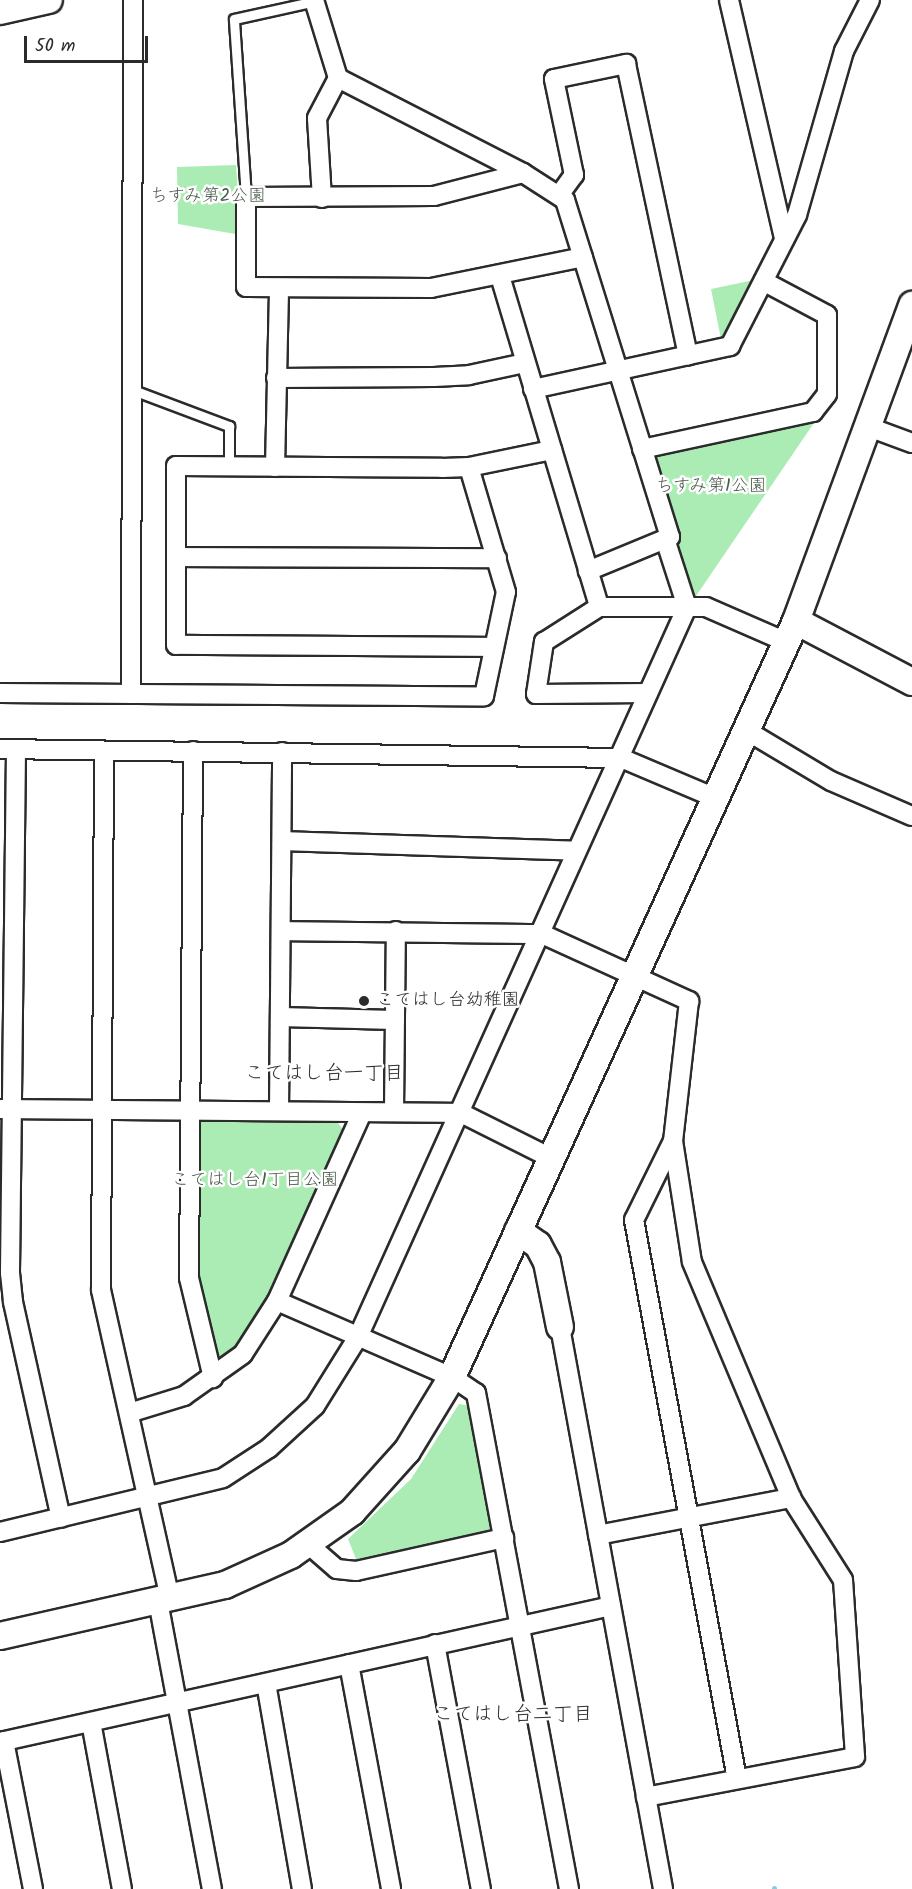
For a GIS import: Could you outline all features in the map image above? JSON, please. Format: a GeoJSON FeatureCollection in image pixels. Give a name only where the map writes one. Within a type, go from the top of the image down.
{"type":"FeatureCollection","features":[{"type":"Feature","properties":{"kind":"street"},"geometry":{"type":"LineString","coordinates":[[0,11],[49,0]]}},
{"type":"Feature","properties":{"kind":"street"},"geometry":{"type":"LineString","coordinates":[[131,694],[133,0]]}},
{"type":"Feature","properties":{"kind":"street"},"geometry":{"type":"LineString","coordinates":[[729,0],[784,239]]}},
{"type":"Feature","properties":{"kind":"street"},"geometry":{"type":"LineString","coordinates":[[533,389],[730,346],[797,214],[844,51],[870,0]]}},
{"type":"Feature","properties":{"kind":"street"},"geometry":{"type":"LineString","coordinates":[[314,1],[338,78],[318,118],[322,198]]}},
{"type":"Feature","properties":{"kind":"street"},"geometry":{"type":"LineString","coordinates":[[560,194],[574,175],[554,79],[626,64],[688,355]]}},
{"type":"Feature","properties":{"kind":"street"},"geometry":{"type":"LineString","coordinates":[[338,78],[523,173],[560,194],[566,200],[669,537],[588,570]]}},
{"type":"Feature","properties":{"kind":"street"},"geometry":{"type":"LineString","coordinates":[[523,173],[434,196],[246,197],[246,287],[431,288],[500,276],[583,257]]}},
{"type":"Feature","properties":{"kind":"street"},"geometry":{"type":"LineString","coordinates":[[500,276],[598,607]]}},
{"type":"Feature","properties":{"kind":"street"},"geometry":{"type":"LineString","coordinates":[[642,449],[813,412],[827,394],[827,315],[763,281]]}},
{"type":"Feature","properties":{"kind":"street"},"geometry":{"type":"LineString","coordinates":[[275,467],[279,288]]}},
{"type":"Feature","properties":{"kind":"street"},"geometry":{"type":"LineString","coordinates":[[0,1636],[225,1585],[291,1555],[352,1512],[380,1485],[407,1451],[452,1377],[549,1157],[635,975],[744,729],[791,632],[912,305]]}},
{"type":"Feature","properties":{"kind":"street"},"geometry":{"type":"LineString","coordinates":[[276,378],[469,375],[525,363]]}},
{"type":"Feature","properties":{"kind":"street"},"geometry":{"type":"LineString","coordinates":[[866,426],[912,444]]}},
{"type":"Feature","properties":{"kind":"street"},"geometry":{"type":"LineString","coordinates":[[494,647],[176,645],[176,466],[469,467],[552,450]]}},
{"type":"Feature","properties":{"kind":"street"},"geometry":{"type":"LineString","coordinates":[[0,693],[484,696],[506,592],[469,467]]}},
{"type":"Feature","properties":{"kind":"street"},"geometry":{"type":"LineString","coordinates":[[0,1532],[223,1478],[270,1448],[315,1406],[358,1337],[542,934],[576,851],[621,758],[687,607],[665,539]]}},
{"type":"Feature","properties":{"kind":"street"},"geometry":{"type":"LineString","coordinates":[[176,557],[497,558]]}},
{"type":"Feature","properties":{"kind":"street"},"geometry":{"type":"LineString","coordinates":[[648,693],[537,694],[544,642],[598,607],[706,607],[791,632],[912,682]]}},
{"type":"Feature","properties":{"kind":"street"},"geometry":{"type":"LineString","coordinates":[[744,729],[831,781],[912,816]]}},
{"type":"Feature","properties":{"kind":"street"},"geometry":{"type":"LineString","coordinates":[[61,1518],[13,1302],[7,1109],[8,749],[621,758],[713,797]]}},
{"type":"Feature","properties":{"kind":"street"},"geometry":{"type":"LineString","coordinates":[[104,751],[100,1290],[148,1498],[177,1702],[212,1889]]}},
{"type":"Feature","properties":{"kind":"street"},"geometry":{"type":"LineString","coordinates":[[194,751],[189,1278],[213,1378]]}},
{"type":"Feature","properties":{"kind":"street"},"geometry":{"type":"LineString","coordinates":[[279,1111],[282,752]]}},
{"type":"Feature","properties":{"kind":"street"},"geometry":{"type":"LineString","coordinates":[[282,841],[576,851]]}},
{"type":"Feature","properties":{"kind":"street"},"geometry":{"type":"LineString","coordinates":[[281,931],[542,934],[689,1001],[673,1141],[692,1262],[791,1498],[843,1580],[855,1757],[646,1797]]}},
{"type":"Feature","properties":{"kind":"street"},"geometry":{"type":"LineString","coordinates":[[394,1111],[396,931]]}},
{"type":"Feature","properties":{"kind":"street"},"geometry":{"type":"LineString","coordinates":[[280,1017],[395,1020]]}},
{"type":"Feature","properties":{"kind":"street"},"geometry":{"type":"LineString","coordinates":[[7,1109],[189,1108],[362,1113],[394,1111],[460,1113],[549,1157]]}},
{"type":"Feature","properties":{"kind":"street"},"geometry":{"type":"LineString","coordinates":[[129,1413],[184,1396],[213,1378],[243,1354],[278,1301],[362,1113]]}},
{"type":"Feature","properties":{"kind":"street"},"geometry":{"type":"LineString","coordinates":[[673,1141],[634,1220],[737,1779]]}},
{"type":"Feature","properties":{"kind":"street"},"geometry":{"type":"LineString","coordinates":[[518,1231],[538,1245],[547,1262],[663,1889]]}},
{"type":"Feature","properties":{"kind":"street"},"geometry":{"type":"LineString","coordinates":[[278,1301],[452,1377],[476,1393],[569,1889]]}},
{"type":"Feature","properties":{"kind":"street"},"geometry":{"type":"LineString","coordinates":[[598,1535],[791,1498]]}},
{"type":"Feature","properties":{"kind":"street"},"geometry":{"type":"LineString","coordinates":[[308,1544],[337,1569],[356,1571],[504,1538]]}},
{"type":"Feature","properties":{"kind":"street"},"geometry":{"type":"LineString","coordinates":[[33,1889],[2,1741],[611,1606]]}},
{"type":"Feature","properties":{"kind":"street"},"geometry":{"type":"LineString","coordinates":[[435,1644],[481,1889]]}},
{"type":"Feature","properties":{"kind":"street"},"geometry":{"type":"LineString","coordinates":[[349,1664],[391,1889]]}},
{"type":"Feature","properties":{"kind":"street"},"geometry":{"type":"LineString","coordinates":[[266,1683],[302,1889]]}},
{"type":"Feature","properties":{"kind":"street"},"geometry":{"type":"LineString","coordinates":[[91,1722],[122,1889]]}},
{"type":"Feature","properties":{"kind":"lane"},"geometry":{"type":"LineString","coordinates":[[246,197],[234,19],[314,1]]}},
{"type":"Feature","properties":{"kind":"lane"},"geometry":{"type":"LineString","coordinates":[[133,390],[229,426],[229,466]]}},
{"type":"Feature","properties":{"kind":"green space","name":"ちすみ第2公園"},"geometry":{"type":"Polygon","coordinates":[[[236,165],[241,235],[178,224],[177,167],[236,165]]]}},
{"type":"Feature","properties":{"kind":"green space"},"geometry":{"type":"Polygon","coordinates":[[[754,280],[722,344],[711,289],[754,280]]]}},
{"type":"Feature","properties":{"kind":"green space","name":"ちすみ第1公園"},"geometry":{"type":"Polygon","coordinates":[[[820,414],[696,596],[687,594],[651,457],[658,449],[820,414]]]}},
{"type":"Feature","properties":{"kind":"green space","name":"こてはし台1丁目公園"},"geometry":{"type":"Polygon","coordinates":[[[335,1119],[344,1131],[264,1309],[244,1339],[221,1362],[213,1359],[194,1273],[194,1127],[204,1120],[335,1119]]]}},
{"type":"Feature","properties":{"kind":"green space"},"geometry":{"type":"Polygon","coordinates":[[[459,1404],[472,1406],[496,1527],[488,1536],[358,1564],[348,1539],[411,1479],[459,1404]]]}},
{"type":"Feature","properties":{"kind":"place","name":"こてはし台幼稚園"},"geometry":{"type":"Point","coordinates":[364,1001]}},
{"type":"Feature","properties":{"kind":"district","name":"こてはし台一丁目"},"geometry":{"type":"Point","coordinates":[324,1074]}},
{"type":"Feature","properties":{"kind":"district","name":"こてはし台二丁目"},"geometry":{"type":"Point","coordinates":[513,1715]}}]}
